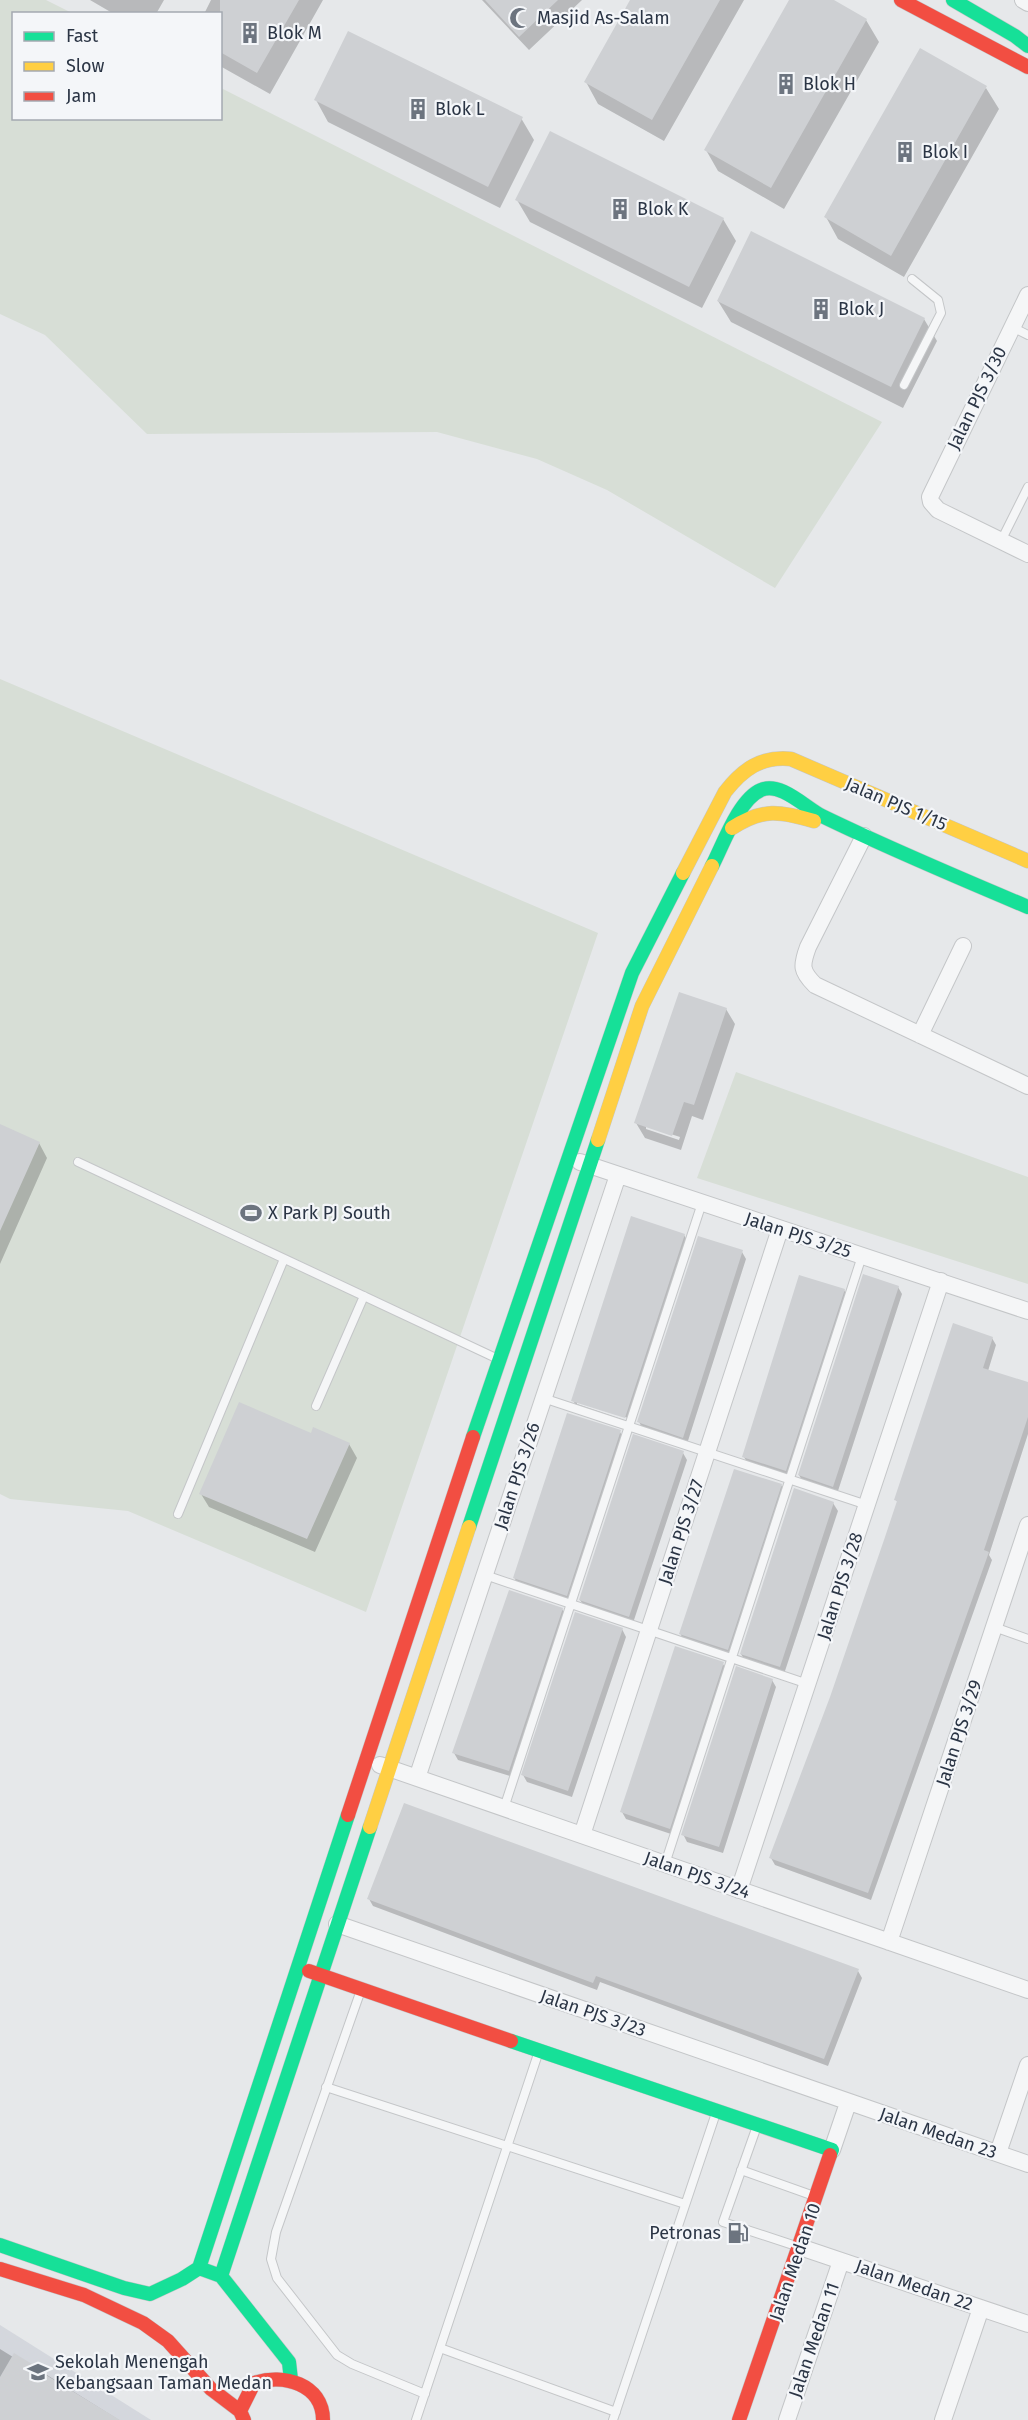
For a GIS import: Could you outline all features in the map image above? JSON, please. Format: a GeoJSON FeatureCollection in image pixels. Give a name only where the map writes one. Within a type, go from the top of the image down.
{"type":"FeatureCollection","features":[{"type":"Feature","properties":{"kind":"main road"},"geometry":{"type":"LineString","coordinates":[[901,0],[1028,67]]}},
{"type":"Feature","properties":{"kind":"main road"},"geometry":{"type":"LineString","coordinates":[[952,0],[1015,36],[1028,46]]}},
{"type":"Feature","properties":{"kind":"main road","name":"Jalan PJS 1/15"},"geometry":{"type":"LineString","coordinates":[[762,761],[777,757],[791,759],[1028,861]]}},
{"type":"Feature","properties":{"kind":"main road"},"geometry":{"type":"LineString","coordinates":[[0,2245],[124,2288],[150,2294],[199,2268],[498,1359],[632,973],[726,792],[739,774],[762,761],[767,788]]}},
{"type":"Feature","properties":{"kind":"main road"},"geometry":{"type":"LineString","coordinates":[[221,2276],[642,1005],[740,810],[749,799],[767,788],[780,791],[804,806],[864,836],[1028,908]]}},
{"type":"Feature","properties":{"kind":"main road"},"geometry":{"type":"LineString","coordinates":[[730,829],[749,816],[767,812],[788,813],[864,836]]}},
{"type":"Feature","properties":{"kind":"main road"},"geometry":{"type":"LineString","coordinates":[[298,1966],[361,1990],[832,2150]]}},
{"type":"Feature","properties":{"kind":"main road","name":"Jalan Medan 10"},"geometry":{"type":"LineString","coordinates":[[739,2420],[832,2150]]}},
{"type":"Feature","properties":{"kind":"main road"},"geometry":{"type":"LineString","coordinates":[[199,2268],[221,2276],[289,2362],[291,2380]]}},
{"type":"Feature","properties":{"kind":"main road"},"geometry":{"type":"LineString","coordinates":[[0,2269],[100,2301],[161,2334],[182,2353],[211,2388],[242,2416],[254,2383],[271,2377],[304,2385],[320,2403],[324,2416],[338,2420]]}},
{"type":"Feature","properties":{"kind":"street"},"geometry":{"type":"LineString","coordinates":[[1023,0],[1028,3]]}},
{"type":"Feature","properties":{"kind":"street","name":"Jalan PJS 3/30"},"geometry":{"type":"LineString","coordinates":[[1001,541],[938,510],[931,502],[932,491],[1028,295]]}},
{"type":"Feature","properties":{"kind":"street"},"geometry":{"type":"LineString","coordinates":[[1001,541],[1028,554]]}},
{"type":"Feature","properties":{"kind":"street"},"geometry":{"type":"LineString","coordinates":[[864,836],[808,947],[802,964],[807,976],[815,985],[1028,1086]]}},
{"type":"Feature","properties":{"kind":"street"},"geometry":{"type":"LineString","coordinates":[[920,1035],[963,946]]}},
{"type":"Feature","properties":{"kind":"street","name":"Jalan PJS 3/25"},"geometry":{"type":"LineString","coordinates":[[568,1158],[1028,1311]]}},
{"type":"Feature","properties":{"kind":"street","name":"Jalan PJS 3/26"},"geometry":{"type":"LineString","coordinates":[[417,1778],[618,1175]]}},
{"type":"Feature","properties":{"kind":"street","name":"Jalan PJS 3/27"},"geometry":{"type":"LineString","coordinates":[[582,1835],[780,1229]]}},
{"type":"Feature","properties":{"kind":"street","name":"Jalan PJS 3/28"},"geometry":{"type":"LineString","coordinates":[[739,1890],[941,1281]]}},
{"type":"Feature","properties":{"kind":"street","name":"Jalan PJS 3/29"},"geometry":{"type":"LineString","coordinates":[[889,1942],[1028,1525]]}},
{"type":"Feature","properties":{"kind":"street","name":"Jalan PJS 3/24"},"geometry":{"type":"LineString","coordinates":[[365,1760],[1028,1990]]}},
{"type":"Feature","properties":{"kind":"street","name":"Jalan PJS 3/23"},"geometry":{"type":"LineString","coordinates":[[338,1924],[848,2103]]}},
{"type":"Feature","properties":{"kind":"street"},"geometry":{"type":"LineString","coordinates":[[998,2153],[1028,2065]]}},
{"type":"Feature","properties":{"kind":"street","name":"Jalan Medan 10"},"geometry":{"type":"LineString","coordinates":[[832,2150],[848,2103]]}},
{"type":"Feature","properties":{"kind":"street","name":"Jalan Medan 23"},"geometry":{"type":"LineString","coordinates":[[848,2103],[1028,2164]]}},
{"type":"Feature","properties":{"kind":"street","name":"Jalan Medan 22"},"geometry":{"type":"LineString","coordinates":[[800,2247],[1028,2324]]}},
{"type":"Feature","properties":{"kind":"street","name":"Jalan Medan 11"},"geometry":{"type":"LineString","coordinates":[[787,2420],[841,2260]]}},
{"type":"Feature","properties":{"kind":"street"},"geometry":{"type":"LineString","coordinates":[[943,2420],[981,2308]]}},
{"type":"Feature","properties":{"kind":"lane"},"geometry":{"type":"LineString","coordinates":[[904,385],[941,314],[938,300],[912,279]]}},
{"type":"Feature","properties":{"kind":"lane"},"geometry":{"type":"LineString","coordinates":[[1012,327],[1028,335]]}},
{"type":"Feature","properties":{"kind":"lane"},"geometry":{"type":"LineString","coordinates":[[1001,541],[1028,487]]}},
{"type":"Feature","properties":{"kind":"lane"},"geometry":{"type":"LineString","coordinates":[[78,1162],[498,1359]]}},
{"type":"Feature","properties":{"kind":"lane"},"geometry":{"type":"LineString","coordinates":[[504,1808],[702,1203]]}},
{"type":"Feature","properties":{"kind":"lane"},"geometry":{"type":"LineString","coordinates":[[664,1864],[862,1256]]}},
{"type":"Feature","properties":{"kind":"lane"},"geometry":{"type":"LineString","coordinates":[[178,1514],[284,1259]]}},
{"type":"Feature","properties":{"kind":"lane"},"geometry":{"type":"LineString","coordinates":[[316,1406],[364,1296]]}},
{"type":"Feature","properties":{"kind":"lane"},"geometry":{"type":"LineString","coordinates":[[543,1398],[867,1505]]}},
{"type":"Feature","properties":{"kind":"lane"},"geometry":{"type":"LineString","coordinates":[[485,1575],[808,1684]]}},
{"type":"Feature","properties":{"kind":"lane"},"geometry":{"type":"LineString","coordinates":[[994,1627],[1028,1639]]}},
{"type":"Feature","properties":{"kind":"lane"},"geometry":{"type":"LineString","coordinates":[[361,1990],[276,2232],[272,2259],[277,2278],[338,2355],[352,2364],[425,2394]]}},
{"type":"Feature","properties":{"kind":"lane"},"geometry":{"type":"LineString","coordinates":[[416,2420],[540,2051]]}},
{"type":"Feature","properties":{"kind":"lane"},"geometry":{"type":"LineString","coordinates":[[326,2087],[685,2204]]}},
{"type":"Feature","properties":{"kind":"lane"},"geometry":{"type":"LineString","coordinates":[[440,2348],[615,2416],[716,2110]]}},
{"type":"Feature","properties":{"kind":"lane"},"geometry":{"type":"LineString","coordinates":[[758,2124],[723,2222],[800,2247]]}},
{"type":"Feature","properties":{"kind":"lane"},"geometry":{"type":"LineString","coordinates":[[741,2170],[817,2197]]}},
{"type":"Feature","properties":{"kind":"shaded area"},"geometry":{"type":"Polygon","coordinates":[[[0,0],[46,0],[70,12],[12,12],[12,120],[222,120],[222,89],[882,422],[775,588],[607,490],[537,459],[437,432],[147,434],[45,335],[0,314],[0,0]]]}},
{"type":"Feature","properties":{"kind":"shaded area","name":"X Park PJ South"},"geometry":{"type":"Polygon","coordinates":[[[0,679],[598,933],[366,1612],[128,1511],[10,1499],[0,1494],[0,679]]]}},
{"type":"Feature","properties":{"kind":"shaded area"},"geometry":{"type":"Polygon","coordinates":[[[736,1072],[1028,1177],[1028,1284],[697,1178],[736,1072]]]}},
{"type":"Feature","properties":{"kind":"shaded area","name":"Sekolah Menengah Kebangsaan Taman Medan"},"geometry":{"type":"Polygon","coordinates":[[[0,2325],[151,2420],[0,2420],[0,2325]]]}},
{"type":"Feature","properties":{"kind":"building","name":"Blok M"},"geometry":{"type":"Polygon","coordinates":[[[220,0],[299,0],[257,73],[222,53],[222,12],[220,12],[220,0]]]}},
{"type":"Feature","properties":{"kind":"building","name":"Masjid As-Salam"},"geometry":{"type":"Polygon","coordinates":[[[485,0],[558,0],[519,37],[485,0]]]}},
{"type":"Feature","properties":{"kind":"building"},"geometry":{"type":"Polygon","coordinates":[[[630,0],[720,0],[652,120],[584,82],[630,0]]]}},
{"type":"Feature","properties":{"kind":"building","name":"Blok H"},"geometry":{"type":"Polygon","coordinates":[[[789,0],[834,0],[867,19],[771,188],[704,150],[789,0]]]}},
{"type":"Feature","properties":{"kind":"building","name":"Blok L"},"geometry":{"type":"Polygon","coordinates":[[[348,31],[523,117],[488,187],[314,100],[348,31]]]}},
{"type":"Feature","properties":{"kind":"building","name":"Blok I"},"geometry":{"type":"Polygon","coordinates":[[[920,48],[987,86],[891,256],[824,217],[920,48]]]}},
{"type":"Feature","properties":{"kind":"building","name":"Blok K"},"geometry":{"type":"Polygon","coordinates":[[[550,131],[724,218],[689,287],[515,200],[550,131]]]}},
{"type":"Feature","properties":{"kind":"building","name":"Blok J"},"geometry":{"type":"Polygon","coordinates":[[[751,231],[925,318],[891,387],[717,301],[751,231]]]}},
{"type":"Feature","properties":{"kind":"building"},"geometry":{"type":"Polygon","coordinates":[[[679,992],[727,1008],[694,1105],[684,1102],[672,1136],[634,1123],[679,992]]]}},
{"type":"Feature","properties":{"kind":"building"},"geometry":{"type":"Polygon","coordinates":[[[0,1124],[40,1142],[0,1231],[0,1124]]]}},
{"type":"Feature","properties":{"kind":"building"},"geometry":{"type":"Polygon","coordinates":[[[631,1216],[685,1234],[625,1418],[571,1401],[631,1216]]]}},
{"type":"Feature","properties":{"kind":"building"},"geometry":{"type":"Polygon","coordinates":[[[698,1236],[743,1250],[683,1438],[637,1422],[698,1236]]]}},
{"type":"Feature","properties":{"kind":"building"},"geometry":{"type":"Polygon","coordinates":[[[863,1274],[899,1286],[833,1487],[798,1475],[863,1274]]]}},
{"type":"Feature","properties":{"kind":"building"},"geometry":{"type":"Polygon","coordinates":[[[799,1275],[845,1289],[786,1471],[742,1457],[799,1275]]]}},
{"type":"Feature","properties":{"kind":"building"},"geometry":{"type":"Polygon","coordinates":[[[953,1323],[993,1337],[983,1368],[1028,1382],[1028,1417],[984,1550],[989,1552],[868,1893],[769,1858],[830,1697],[897,1501],[894,1500],[953,1323]]]}},
{"type":"Feature","properties":{"kind":"building"},"geometry":{"type":"Polygon","coordinates":[[[239,1402],[311,1433],[313,1427],[350,1443],[307,1539],[199,1494],[239,1402]]]}},
{"type":"Feature","properties":{"kind":"building"},"geometry":{"type":"Polygon","coordinates":[[[567,1413],[621,1430],[567,1596],[513,1578],[567,1413]]]}},
{"type":"Feature","properties":{"kind":"building"},"geometry":{"type":"Polygon","coordinates":[[[633,1434],[684,1451],[629,1617],[579,1600],[633,1434]]]}},
{"type":"Feature","properties":{"kind":"building"},"geometry":{"type":"Polygon","coordinates":[[[734,1469],[782,1484],[728,1650],[679,1634],[734,1469]]]}},
{"type":"Feature","properties":{"kind":"building"},"geometry":{"type":"Polygon","coordinates":[[[794,1488],[834,1502],[780,1667],[740,1654],[794,1488]]]}},
{"type":"Feature","properties":{"kind":"building"},"geometry":{"type":"Polygon","coordinates":[[[509,1590],[563,1608],[509,1771],[452,1753],[509,1590]]]}},
{"type":"Feature","properties":{"kind":"building"},"geometry":{"type":"Polygon","coordinates":[[[575,1612],[623,1628],[568,1791],[521,1775],[575,1612]]]}},
{"type":"Feature","properties":{"kind":"building"},"geometry":{"type":"Polygon","coordinates":[[[675,1646],[724,1662],[670,1829],[620,1812],[675,1646]]]}},
{"type":"Feature","properties":{"kind":"building"},"geometry":{"type":"Polygon","coordinates":[[[736,1666],[773,1679],[719,1847],[681,1835],[736,1666]]]}},
{"type":"Feature","properties":{"kind":"building"},"geometry":{"type":"Polygon","coordinates":[[[404,1803],[859,1969],[824,2059],[596,1976],[593,1983],[367,1899],[404,1803]]]}},
{"type":"Feature","properties":{"kind":"building"},"geometry":{"type":"Polygon","coordinates":[[[14,2353],[120,2420],[0,2420],[0,2377],[14,2353]]]}},
{"type":"Feature","properties":{"kind":"traffic: fast"},"geometry":{"type":"LineString","coordinates":[[953,0],[1028,46]]}},
{"type":"Feature","properties":{"kind":"traffic: fast"},"geometry":{"type":"LineString","coordinates":[[712,866],[732,824],[746,803],[761,790],[776,789],[822,816],[1028,907]]}},
{"type":"Feature","properties":{"kind":"traffic: fast"},"geometry":{"type":"LineString","coordinates":[[473,1437],[632,973],[683,873]]}},
{"type":"Feature","properties":{"kind":"traffic: fast"},"geometry":{"type":"LineString","coordinates":[[469,1527],[598,1140]]}},
{"type":"Feature","properties":{"kind":"traffic: fast"},"geometry":{"type":"LineString","coordinates":[[199,2268],[348,1815]]}},
{"type":"Feature","properties":{"kind":"traffic: fast"},"geometry":{"type":"LineString","coordinates":[[221,2276],[370,1827]]}},
{"type":"Feature","properties":{"kind":"traffic: fast"},"geometry":{"type":"LineString","coordinates":[[511,2041],[832,2150],[830,2155]]}},
{"type":"Feature","properties":{"kind":"traffic: fast"},"geometry":{"type":"LineString","coordinates":[[0,2245],[124,2288],[150,2294],[199,2268],[221,2276],[289,2362],[291,2380]]}},
{"type":"Feature","properties":{"kind":"traffic: slow"},"geometry":{"type":"LineString","coordinates":[[683,873],[725,792],[739,777],[754,766],[780,759],[791,759],[1028,861]]}},
{"type":"Feature","properties":{"kind":"traffic: slow"},"geometry":{"type":"LineString","coordinates":[[732,828],[753,817],[772,813],[814,821]]}},
{"type":"Feature","properties":{"kind":"traffic: slow"},"geometry":{"type":"LineString","coordinates":[[598,1140],[642,1006],[712,866]]}},
{"type":"Feature","properties":{"kind":"traffic: slow"},"geometry":{"type":"LineString","coordinates":[[370,1827],[469,1527]]}},
{"type":"Feature","properties":{"kind":"traffic: jam"},"geometry":{"type":"LineString","coordinates":[[901,0],[1028,67]]}},
{"type":"Feature","properties":{"kind":"traffic: jam"},"geometry":{"type":"LineString","coordinates":[[348,1815],[473,1437]]}},
{"type":"Feature","properties":{"kind":"traffic: jam"},"geometry":{"type":"LineString","coordinates":[[309,1971],[511,2041]]}},
{"type":"Feature","properties":{"kind":"traffic: jam"},"geometry":{"type":"LineString","coordinates":[[739,2420],[830,2155]]}},
{"type":"Feature","properties":{"kind":"traffic: jam"},"geometry":{"type":"LineString","coordinates":[[0,2269],[84,2295],[143,2323],[168,2341],[211,2389],[240,2411]]}},
{"type":"Feature","properties":{"kind":"traffic: jam"},"geometry":{"type":"LineString","coordinates":[[244,2420],[240,2411],[254,2383],[265,2380],[289,2381],[309,2390],[321,2408],[323,2420]]}},
{"type":"Feature","properties":{"kind":"place","name":"Masjid As-Salam"},"geometry":{"type":"Point","coordinates":[520,18]}},
{"type":"Feature","properties":{"kind":"place","name":"Blok M"},"geometry":{"type":"Point","coordinates":[250,33]}},
{"type":"Feature","properties":{"kind":"place","name":"Blok H"},"geometry":{"type":"Point","coordinates":[786,84]}},
{"type":"Feature","properties":{"kind":"place","name":"Blok L"},"geometry":{"type":"Point","coordinates":[418,109]}},
{"type":"Feature","properties":{"kind":"place","name":"Blok I"},"geometry":{"type":"Point","coordinates":[905,152]}},
{"type":"Feature","properties":{"kind":"place","name":"Blok K"},"geometry":{"type":"Point","coordinates":[620,209]}},
{"type":"Feature","properties":{"kind":"place","name":"Blok J"},"geometry":{"type":"Point","coordinates":[821,309]}},
{"type":"Feature","properties":{"kind":"place","name":"X Park PJ South"},"geometry":{"type":"Point","coordinates":[251,1213]}},
{"type":"Feature","properties":{"kind":"place","name":"Petronas"},"geometry":{"type":"Point","coordinates":[738,2233]}},
{"type":"Feature","properties":{"kind":"place","name":"Sekolah Menengah Kebangsaan Taman Medan"},"geometry":{"type":"Point","coordinates":[38,2372]}}]}
